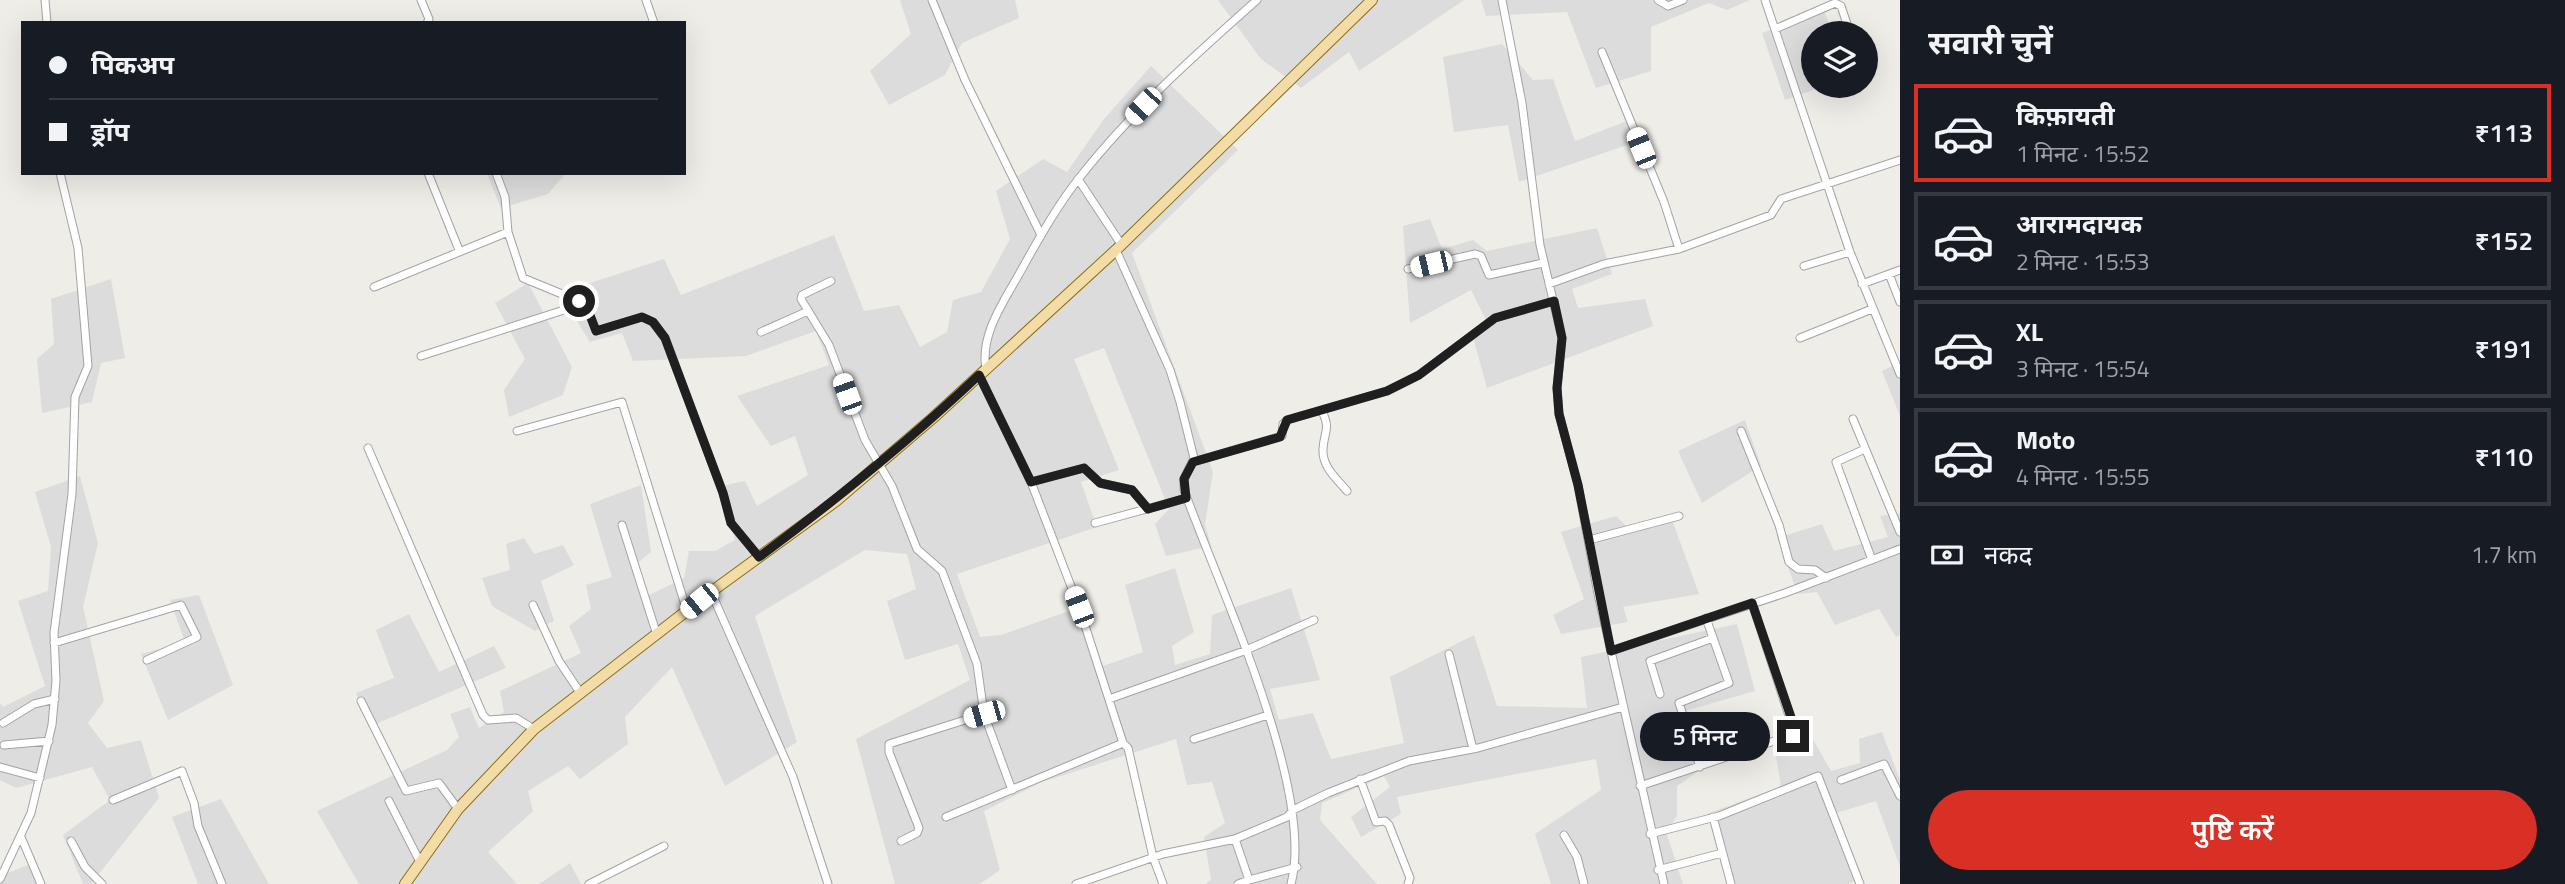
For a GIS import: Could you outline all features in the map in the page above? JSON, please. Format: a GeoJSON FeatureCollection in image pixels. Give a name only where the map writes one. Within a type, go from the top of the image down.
{"type":"FeatureCollection","features":[{"type":"Feature","properties":{"kind":"main road"},"geometry":{"type":"LineString","coordinates":[[405,884],[458,809],[534,729],[879,465],[1119,247],[1372,0]]}},
{"type":"Feature","properties":{"kind":"street"},"geometry":{"type":"LineString","coordinates":[[45,0],[47,21]]}},
{"type":"Feature","properties":{"kind":"street"},"geometry":{"type":"LineString","coordinates":[[421,0],[426,21]]}},
{"type":"Feature","properties":{"kind":"street"},"geometry":{"type":"LineString","coordinates":[[646,0],[653,21]]}},
{"type":"Feature","properties":{"kind":"street"},"geometry":{"type":"LineString","coordinates":[[932,0],[965,80],[1041,235]]}},
{"type":"Feature","properties":{"kind":"street"},"geometry":{"type":"LineString","coordinates":[[1163,884],[1153,857],[1128,748],[1123,743],[1079,607],[1031,482],[982,372],[983,355],[987,335],[1041,235],[1078,179],[1180,67],[1257,0]]}},
{"type":"Feature","properties":{"kind":"street"},"geometry":{"type":"LineString","coordinates":[[1502,0],[1522,103],[1543,263],[1562,338],[1557,388],[1559,414],[1589,540],[1658,870],[1664,884]]}},
{"type":"Feature","properties":{"kind":"street"},"geometry":{"type":"LineString","coordinates":[[1658,0],[1668,6],[1683,0]]}},
{"type":"Feature","properties":{"kind":"street"},"geometry":{"type":"LineString","coordinates":[[1765,0],[1850,252],[1900,374]]}},
{"type":"Feature","properties":{"kind":"street"},"geometry":{"type":"LineString","coordinates":[[1241,2],[1247,9]]}},
{"type":"Feature","properties":{"kind":"street"},"geometry":{"type":"LineString","coordinates":[[1775,29],[1835,3],[1840,6],[1846,21]]}},
{"type":"Feature","properties":{"kind":"street"},"geometry":{"type":"LineString","coordinates":[[1602,52],[1667,211],[1679,249]]}},
{"type":"Feature","properties":{"kind":"street"},"geometry":{"type":"LineString","coordinates":[[1549,284],[1604,264],[1679,249],[1771,215],[1781,199],[1829,186],[1900,160]]}},
{"type":"Feature","properties":{"kind":"street"},"geometry":{"type":"LineString","coordinates":[[0,879],[20,837],[49,741],[55,699],[54,643],[72,494],[75,397],[88,366],[78,248],[60,175]]}},
{"type":"Feature","properties":{"kind":"street"},"geometry":{"type":"LineString","coordinates":[[429,175],[459,250]]}},
{"type":"Feature","properties":{"kind":"street"},"geometry":{"type":"LineString","coordinates":[[497,175],[505,197],[508,232],[526,281],[579,301],[588,310],[596,331],[642,317],[653,322],[665,338],[723,493],[728,516],[759,557]]}},
{"type":"Feature","properties":{"kind":"street"},"geometry":{"type":"LineString","coordinates":[[1078,179],[1119,247],[1170,370],[1194,454],[1184,479],[1186,498],[1268,715],[1293,810],[1297,867],[1292,884]]}},
{"type":"Feature","properties":{"kind":"street"},"geometry":{"type":"LineString","coordinates":[[374,287],[508,232]]}},
{"type":"Feature","properties":{"kind":"street"},"geometry":{"type":"LineString","coordinates":[[1804,266],[1850,252]]}},
{"type":"Feature","properties":{"kind":"street"},"geometry":{"type":"LineString","coordinates":[[1408,269],[1475,254],[1480,256],[1489,275],[1543,263]]}},
{"type":"Feature","properties":{"kind":"street"},"geometry":{"type":"LineString","coordinates":[[1862,284],[1900,270]]}},
{"type":"Feature","properties":{"kind":"street"},"geometry":{"type":"LineString","coordinates":[[1889,274],[1900,302]]}},
{"type":"Feature","properties":{"kind":"street"},"geometry":{"type":"LineString","coordinates":[[831,281],[800,296],[829,345],[864,440],[892,486],[917,548],[942,571],[976,664],[984,714],[1012,790]]}},
{"type":"Feature","properties":{"kind":"street"},"geometry":{"type":"LineString","coordinates":[[421,356],[564,310],[579,301]]}},
{"type":"Feature","properties":{"kind":"street"},"geometry":{"type":"LineString","coordinates":[[1193,462],[1280,437],[1287,420],[1362,400],[1407,381],[1500,315],[1554,301]]}},
{"type":"Feature","properties":{"kind":"street"},"geometry":{"type":"LineString","coordinates":[[1800,338],[1872,309]]}},
{"type":"Feature","properties":{"kind":"street"},"geometry":{"type":"LineString","coordinates":[[761,332],[808,312]]}},
{"type":"Feature","properties":{"kind":"street"},"geometry":{"type":"LineString","coordinates":[[517,431],[616,401],[622,402],[687,611]]}},
{"type":"Feature","properties":{"kind":"street"},"geometry":{"type":"LineString","coordinates":[[1322,411],[1328,428],[1323,450],[1325,461],[1347,491]]}},
{"type":"Feature","properties":{"kind":"street"},"geometry":{"type":"LineString","coordinates":[[1853,419],[1900,532]]}},
{"type":"Feature","properties":{"kind":"street"},"geometry":{"type":"LineString","coordinates":[[1741,431],[1779,525],[1789,562],[1798,569],[1815,570],[1826,578]]}},
{"type":"Feature","properties":{"kind":"street"},"geometry":{"type":"LineString","coordinates":[[368,448],[485,718],[516,718],[534,729]]}},
{"type":"Feature","properties":{"kind":"street"},"geometry":{"type":"LineString","coordinates":[[1865,449],[1836,462],[1872,560]]}},
{"type":"Feature","properties":{"kind":"street"},"geometry":{"type":"LineString","coordinates":[[1031,482],[1084,468],[1100,483],[1132,490],[1148,509]]}},
{"type":"Feature","properties":{"kind":"street"},"geometry":{"type":"LineString","coordinates":[[1095,523],[1186,498]]}},
{"type":"Feature","properties":{"kind":"street"},"geometry":{"type":"LineString","coordinates":[[1589,540],[1679,516]]}},
{"type":"Feature","properties":{"kind":"street"},"geometry":{"type":"LineString","coordinates":[[622,525],[657,635]]}},
{"type":"Feature","properties":{"kind":"street"},"geometry":{"type":"LineString","coordinates":[[1611,651],[1826,578],[1900,549]]}},
{"type":"Feature","properties":{"kind":"street"},"geometry":{"type":"LineString","coordinates":[[711,592],[793,777],[828,884]]}},
{"type":"Feature","properties":{"kind":"street"},"geometry":{"type":"LineString","coordinates":[[1640,786],[1795,734],[1752,603]]}},
{"type":"Feature","properties":{"kind":"street"},"geometry":{"type":"LineString","coordinates":[[54,643],[181,604],[197,637],[147,660]]}},
{"type":"Feature","properties":{"kind":"street"},"geometry":{"type":"LineString","coordinates":[[533,605],[559,662],[581,694]]}},
{"type":"Feature","properties":{"kind":"street"},"geometry":{"type":"LineString","coordinates":[[1700,767],[1679,703],[1728,685],[1706,618]]}},
{"type":"Feature","properties":{"kind":"street"},"geometry":{"type":"LineString","coordinates":[[1109,699],[1244,651],[1314,620]]}},
{"type":"Feature","properties":{"kind":"street"},"geometry":{"type":"LineString","coordinates":[[1660,694],[1650,661],[1713,638]]}},
{"type":"Feature","properties":{"kind":"street"},"geometry":{"type":"LineString","coordinates":[[1449,654],[1474,749]]}},
{"type":"Feature","properties":{"kind":"street"},"geometry":{"type":"LineString","coordinates":[[3,723],[34,704],[55,699]]}},
{"type":"Feature","properties":{"kind":"street"},"geometry":{"type":"LineString","coordinates":[[361,701],[406,791],[439,783],[458,809]]}},
{"type":"Feature","properties":{"kind":"street"},"geometry":{"type":"LineString","coordinates":[[1076,884],[1153,857],[1235,839],[1287,817],[1293,810],[1360,779],[1409,761],[1474,749],[1623,706]]}},
{"type":"Feature","properties":{"kind":"street"},"geometry":{"type":"LineString","coordinates":[[901,841],[917,833],[919,828],[889,752],[889,744],[984,714]]}},
{"type":"Feature","properties":{"kind":"street"},"geometry":{"type":"LineString","coordinates":[[1194,739],[1268,715]]}},
{"type":"Feature","properties":{"kind":"street"},"geometry":{"type":"LineString","coordinates":[[4,745],[49,741]]}},
{"type":"Feature","properties":{"kind":"street"},"geometry":{"type":"LineString","coordinates":[[946,817],[1123,743]]}},
{"type":"Feature","properties":{"kind":"street"},"geometry":{"type":"LineString","coordinates":[[1841,779],[1884,764],[1900,796]]}},
{"type":"Feature","properties":{"kind":"street"},"geometry":{"type":"LineString","coordinates":[[0,767],[40,778]]}},
{"type":"Feature","properties":{"kind":"street"},"geometry":{"type":"LineString","coordinates":[[113,800],[182,771],[192,795],[198,826],[222,884]]}},
{"type":"Feature","properties":{"kind":"street"},"geometry":{"type":"LineString","coordinates":[[1650,834],[1713,817],[1820,777],[1860,884]]}},
{"type":"Feature","properties":{"kind":"street"},"geometry":{"type":"LineString","coordinates":[[1360,779],[1376,822],[1385,821],[1389,825],[1410,878],[1409,884]]}},
{"type":"Feature","properties":{"kind":"street"},"geometry":{"type":"LineString","coordinates":[[389,801],[420,862]]}},
{"type":"Feature","properties":{"kind":"street"},"geometry":{"type":"LineString","coordinates":[[1713,817],[1731,884]]}},
{"type":"Feature","properties":{"kind":"street"},"geometry":{"type":"LineString","coordinates":[[1564,835],[1577,856],[1584,884]]}},
{"type":"Feature","properties":{"kind":"street"},"geometry":{"type":"LineString","coordinates":[[20,837],[41,884]]}},
{"type":"Feature","properties":{"kind":"street"},"geometry":{"type":"LineString","coordinates":[[1235,839],[1249,880]]}},
{"type":"Feature","properties":{"kind":"street"},"geometry":{"type":"LineString","coordinates":[[71,841],[85,867],[103,884]]}},
{"type":"Feature","properties":{"kind":"street"},"geometry":{"type":"LineString","coordinates":[[589,884],[664,846]]}},
{"type":"Feature","properties":{"kind":"street"},"geometry":{"type":"LineString","coordinates":[[1658,870],[1722,853]]}},
{"type":"Feature","properties":{"kind":"street"},"geometry":{"type":"LineString","coordinates":[[1238,884],[1297,867]]}},
{"type":"Feature","properties":{"kind":"shaded area"},"geometry":{"type":"Polygon","coordinates":[[[900,0],[1015,0],[1019,18],[962,43],[945,75],[889,105],[870,71],[911,34],[900,0]]]}},
{"type":"Feature","properties":{"kind":"shaded area"},"geometry":{"type":"Polygon","coordinates":[[[1218,0],[1464,0],[1359,71],[1349,52],[1301,88],[1261,59],[1218,0]]]}},
{"type":"Feature","properties":{"kind":"shaded area"},"geometry":{"type":"Polygon","coordinates":[[[1481,0],[1750,0],[1727,10],[1709,3],[1651,27],[1651,71],[1596,88],[1567,12],[1486,16],[1481,0]]]}},
{"type":"Feature","properties":{"kind":"shaded area"},"geometry":{"type":"Polygon","coordinates":[[[1824,12],[1828,21],[1801,21],[1801,94],[1785,100],[1762,33],[1824,12]]]}},
{"type":"Feature","properties":{"kind":"shaded area"},"geometry":{"type":"Polygon","coordinates":[[[1502,44],[1533,80],[1553,79],[1575,141],[1635,118],[1636,142],[1519,182],[1508,125],[1454,132],[1443,57],[1502,44]]]}},
{"type":"Feature","properties":{"kind":"shaded area"},"geometry":{"type":"Polygon","coordinates":[[[1151,66],[1238,150],[1132,253],[1213,472],[1205,524],[1211,546],[1166,556],[1155,524],[1169,509],[1104,348],[1074,359],[1119,470],[1081,482],[1097,527],[957,574],[980,637],[1001,635],[1080,607],[1103,666],[1143,652],[1125,585],[1175,568],[1194,632],[1172,646],[1175,665],[1210,654],[1212,615],[1291,588],[1320,680],[1270,689],[1279,720],[1313,713],[1331,759],[1404,743],[1390,677],[1474,635],[1497,706],[1587,708],[1581,657],[1737,624],[1755,691],[1685,711],[1699,771],[1677,786],[1677,816],[1666,832],[1683,884],[1551,884],[1535,834],[1601,790],[1596,759],[1397,797],[1401,814],[1361,837],[1351,817],[1390,787],[1384,776],[1322,803],[1320,820],[1377,884],[1206,884],[1211,879],[1204,837],[1225,823],[1212,782],[1187,785],[1176,739],[1042,782],[984,811],[1000,870],[980,884],[895,884],[856,739],[970,680],[958,644],[905,660],[887,601],[916,589],[907,554],[865,550],[755,616],[797,742],[725,786],[672,667],[625,717],[628,744],[580,779],[568,766],[528,791],[533,811],[488,852],[517,884],[359,884],[317,811],[447,750],[459,737],[450,714],[470,707],[479,728],[504,712],[500,691],[581,653],[569,626],[591,609],[586,585],[612,577],[590,504],[641,485],[651,552],[636,564],[645,597],[684,578],[689,551],[715,551],[735,540],[721,486],[745,481],[757,506],[808,475],[795,436],[771,446],[737,396],[829,365],[816,331],[746,356],[633,361],[622,333],[590,342],[559,293],[664,259],[681,295],[834,235],[864,311],[899,305],[920,347],[947,332],[953,300],[981,292],[1010,239],[996,191],[1043,159],[1067,172],[1104,119],[1151,66]]]}},
{"type":"Feature","properties":{"kind":"shaded area"},"geometry":{"type":"Polygon","coordinates":[[[487,175],[564,175],[548,194],[501,208],[487,175]]]}},
{"type":"Feature","properties":{"kind":"shaded area"},"geometry":{"type":"Polygon","coordinates":[[[1430,219],[1442,249],[1473,240],[1487,251],[1597,228],[1612,274],[1572,289],[1578,308],[1645,299],[1653,326],[1487,388],[1471,330],[1487,322],[1471,290],[1410,323],[1403,226],[1430,219]]]}},
{"type":"Feature","properties":{"kind":"shaded area"},"geometry":{"type":"Polygon","coordinates":[[[111,279],[125,358],[101,363],[92,402],[42,413],[37,359],[54,344],[51,299],[111,279]]]}},
{"type":"Feature","properties":{"kind":"shaded area"},"geometry":{"type":"Polygon","coordinates":[[[528,283],[572,367],[563,395],[509,417],[504,390],[525,359],[495,303],[528,283]]]}},
{"type":"Feature","properties":{"kind":"shaded area"},"geometry":{"type":"Polygon","coordinates":[[[1900,362],[1900,416],[1882,371],[1900,362]]]}},
{"type":"Feature","properties":{"kind":"shaded area"},"geometry":{"type":"Polygon","coordinates":[[[1745,420],[1761,466],[1702,503],[1678,451],[1745,420]]]}},
{"type":"Feature","properties":{"kind":"shaded area"},"geometry":{"type":"Polygon","coordinates":[[[80,476],[98,543],[83,607],[104,701],[88,723],[107,748],[141,740],[159,798],[91,884],[83,884],[63,835],[110,800],[92,767],[16,788],[0,780],[0,703],[3,707],[45,686],[18,601],[48,591],[51,547],[35,492],[80,476]]]}},
{"type":"Feature","properties":{"kind":"shaded area"},"geometry":{"type":"Polygon","coordinates":[[[1900,513],[1900,635],[1896,637],[1879,609],[1835,625],[1817,592],[1798,594],[1777,538],[1822,524],[1834,551],[1888,537],[1880,516],[1900,513]]]}},
{"type":"Feature","properties":{"kind":"shaded area"},"geometry":{"type":"Polygon","coordinates":[[[1670,514],[1699,594],[1623,607],[1628,622],[1561,634],[1553,615],[1584,599],[1561,532],[1616,516],[1629,528],[1670,514]]]}},
{"type":"Feature","properties":{"kind":"shaded area"},"geometry":{"type":"Polygon","coordinates":[[[524,538],[534,554],[563,545],[574,565],[541,581],[554,621],[535,631],[492,606],[482,578],[510,570],[506,544],[524,538]]]}},
{"type":"Feature","properties":{"kind":"shaded area"},"geometry":{"type":"Polygon","coordinates":[[[199,595],[233,685],[168,720],[141,654],[185,642],[170,600],[199,595]]]}},
{"type":"Feature","properties":{"kind":"shaded area"},"geometry":{"type":"Polygon","coordinates":[[[409,614],[439,672],[494,646],[506,668],[369,727],[356,693],[394,678],[376,630],[409,614]]]}},
{"type":"Feature","properties":{"kind":"shaded area"},"geometry":{"type":"Polygon","coordinates":[[[1882,732],[1900,780],[1900,867],[1876,801],[1836,813],[1862,878],[1848,884],[1736,884],[1707,814],[1781,786],[1773,739],[1811,736],[1831,771],[1860,763],[1859,739],[1882,732]]]}},
{"type":"Feature","properties":{"kind":"shaded area"},"geometry":{"type":"Polygon","coordinates":[[[221,799],[269,884],[198,884],[172,817],[221,799]]]}},
{"type":"Feature","properties":{"kind":"shaded area"},"geometry":{"type":"Polygon","coordinates":[[[33,863],[39,884],[0,884],[0,876],[33,863]]]}},
{"type":"Feature","properties":{"kind":"shaded area"},"geometry":{"type":"Polygon","coordinates":[[[570,863],[581,884],[539,884],[570,863]]]}},
{"type":"Feature","properties":{"kind":"route"},"geometry":{"type":"LineString","coordinates":[[579,301],[588,310],[596,331],[642,317],[653,322],[665,338],[686,401],[723,493],[731,523],[759,557],[836,501],[979,375],[1029,481],[1034,482],[1084,468],[1100,483],[1132,490],[1148,509],[1186,498],[1184,479],[1193,462],[1280,437],[1284,433],[1283,424],[1287,420],[1387,391],[1419,375],[1500,315],[1554,301],[1561,325],[1563,354],[1557,402],[1578,485],[1611,651],[1752,603],[1794,726],[1793,736]]}}]}
